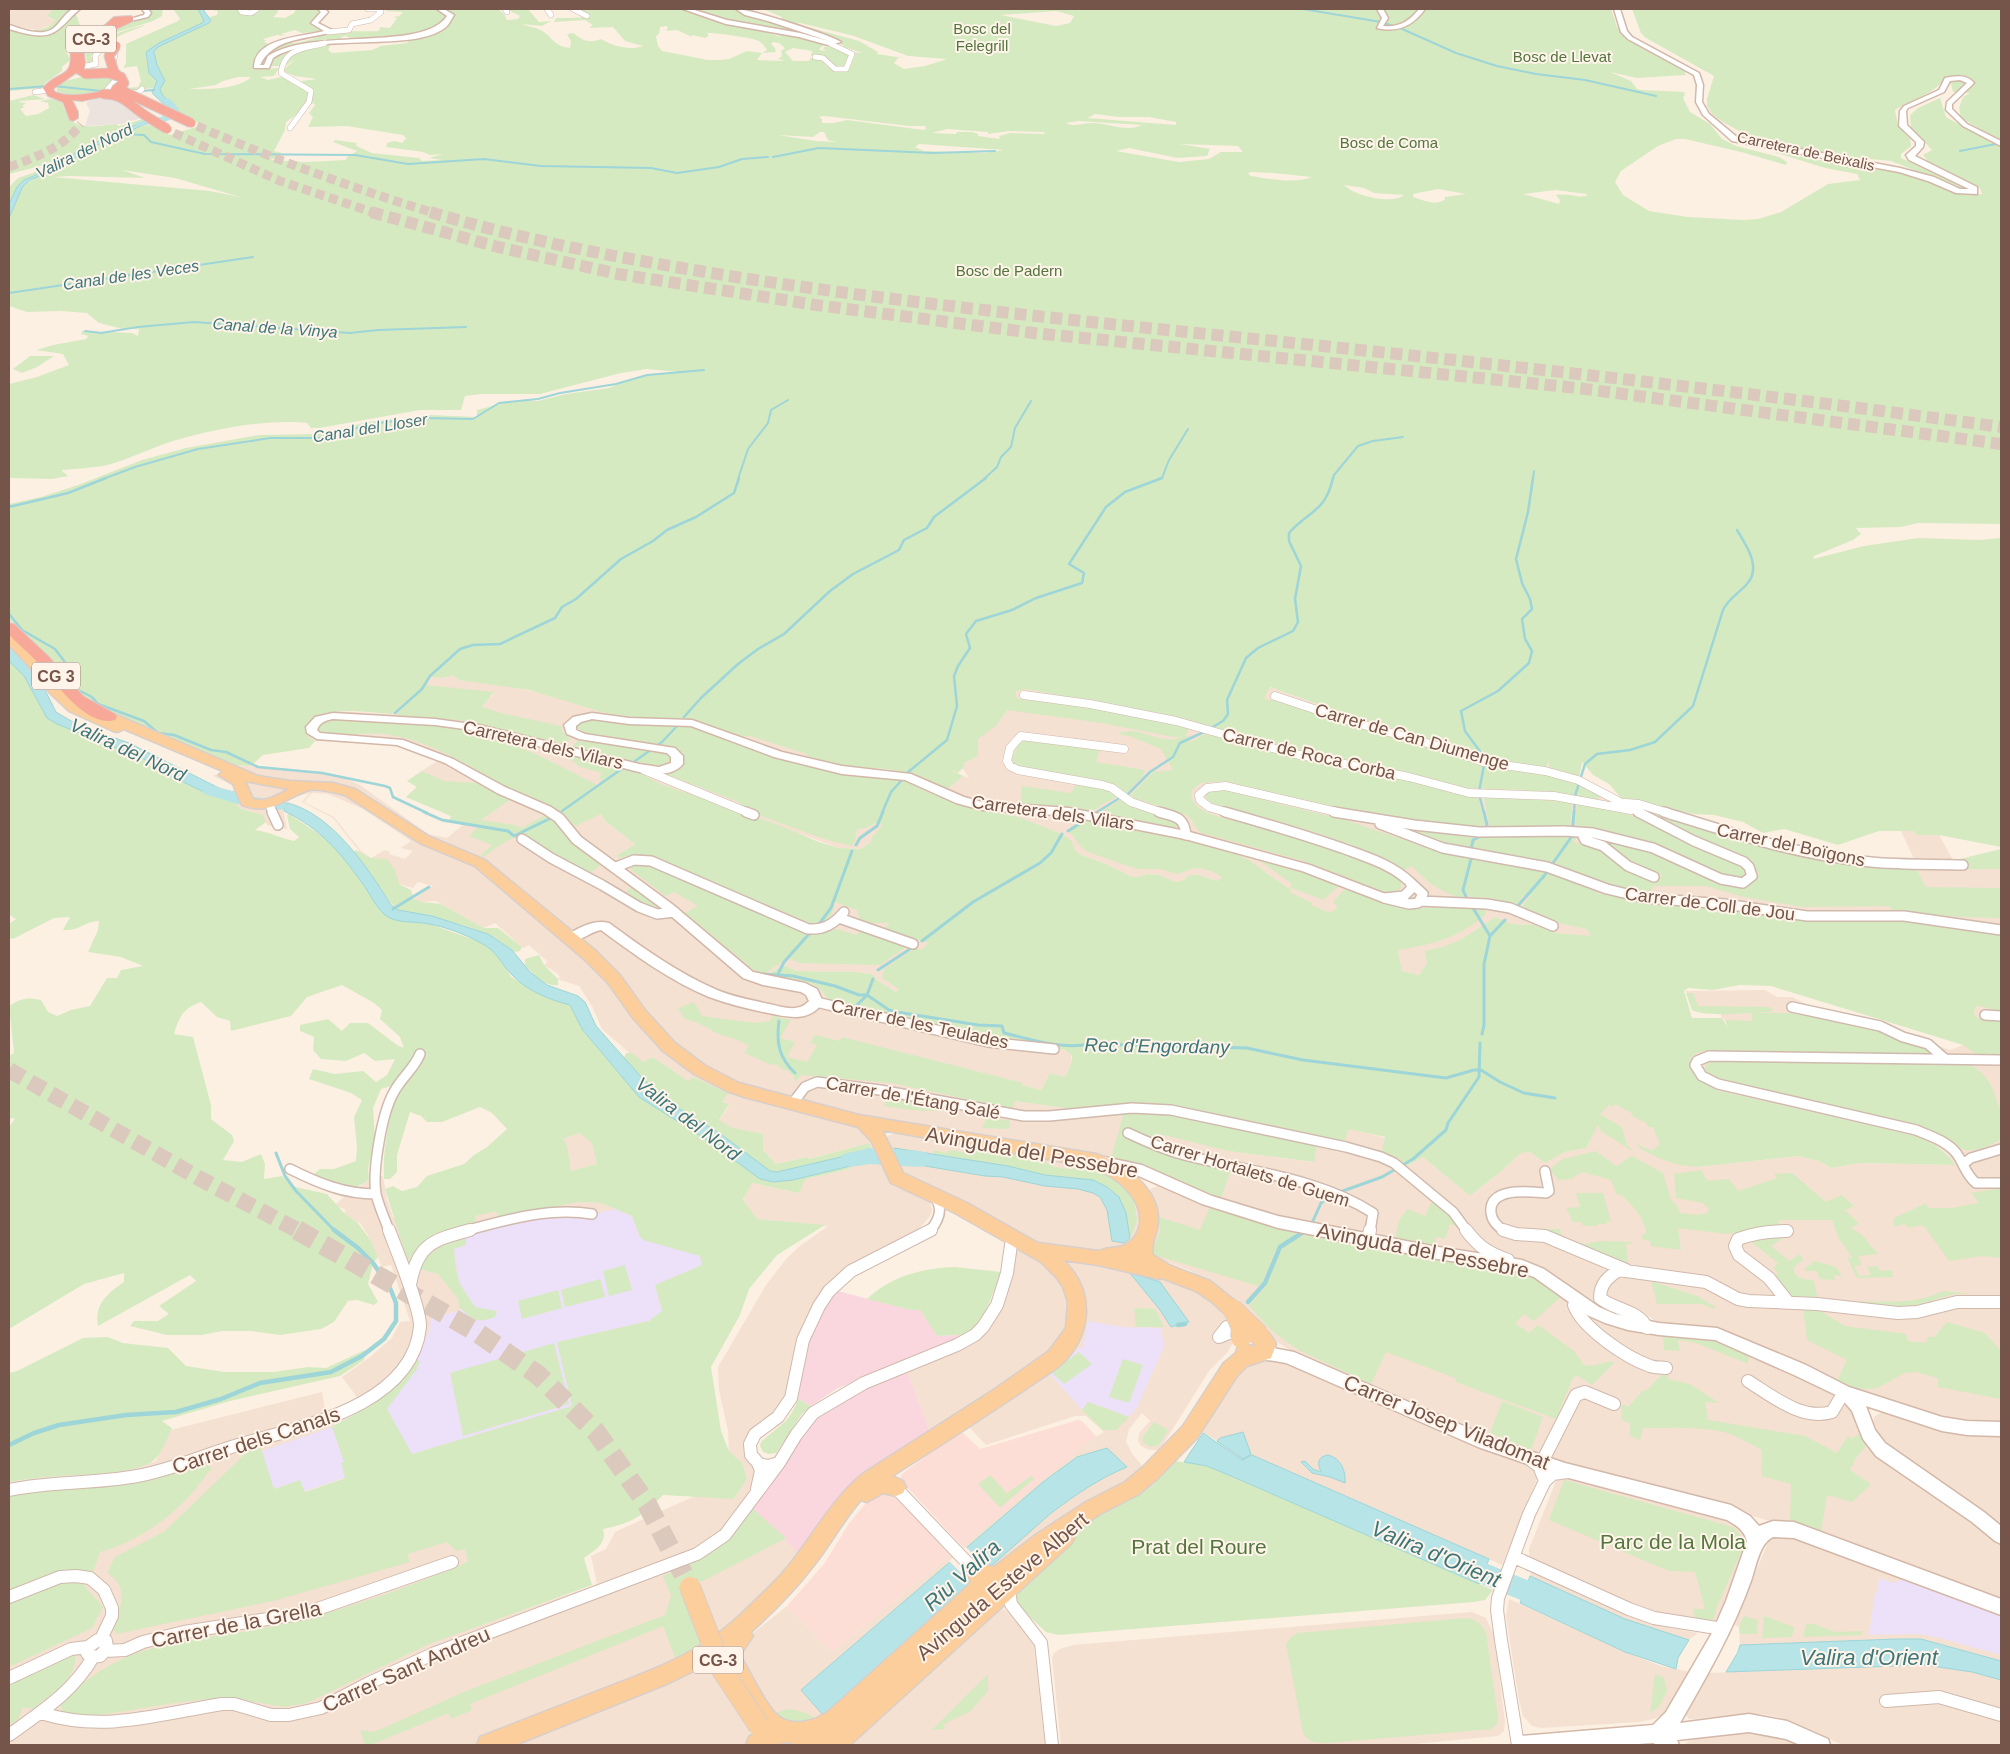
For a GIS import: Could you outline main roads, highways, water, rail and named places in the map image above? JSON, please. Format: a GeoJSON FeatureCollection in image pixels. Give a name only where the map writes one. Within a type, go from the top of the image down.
{"type":"FeatureCollection","features":[{"type":"Feature","properties":{"kind":"highway","name":"CG-3"},"geometry":{"type":"LineString","coordinates":[[79,70],[83,61],[80,50],[85,43],[122,17]]}},
{"type":"Feature","properties":{"kind":"highway"},"geometry":{"type":"LineString","coordinates":[[116,46],[109,53],[114,72],[117,75]]}},
{"type":"Feature","properties":{"kind":"highway"},"geometry":{"type":"LineString","coordinates":[[97,73],[110,69],[112,66]]}},
{"type":"Feature","properties":{"kind":"highway","name":"CG-3"},"geometry":{"type":"LineString","coordinates":[[59,97],[51,94],[48,90],[50,85],[79,70],[117,75],[124,80],[120,87]]}},
{"type":"Feature","properties":{"kind":"highway"},"geometry":{"type":"LineString","coordinates":[[103,94],[120,87],[125,92],[194,125]]}},
{"type":"Feature","properties":{"kind":"highway"},"geometry":{"type":"LineString","coordinates":[[59,97],[69,103],[77,121],[83,119],[78,103],[83,99],[103,94],[114,94],[124,98],[140,112],[170,131]]}},
{"type":"Feature","properties":{"kind":"highway"},"geometry":{"type":"LineString","coordinates":[[59,97],[92,96]]}},
{"type":"Feature","properties":{"kind":"highway","name":"CG 3"},"geometry":{"type":"LineString","coordinates":[[9,627],[43,659],[76,700],[105,719]]}},
{"type":"Feature","properties":{"kind":"main road"},"geometry":{"type":"LineString","coordinates":[[9,27],[37,33],[50,32],[57,28],[66,14],[77,9]]}},
{"type":"Feature","properties":{"kind":"main road"},"geometry":{"type":"LineString","coordinates":[[122,17],[146,16],[148,13],[144,9]]}},
{"type":"Feature","properties":{"kind":"main road"},"geometry":{"type":"LineString","coordinates":[[321,9],[324,12],[314,23],[329,29],[328,32],[301,36],[272,45],[263,53],[256,67],[267,67],[269,58],[284,49],[325,43],[405,38],[419,35],[433,30],[450,19],[451,15],[440,9]]}},
{"type":"Feature","properties":{"kind":"main road"},"geometry":{"type":"LineString","coordinates":[[686,9],[720,20],[800,35],[831,44],[837,43],[837,41],[770,19],[747,14],[739,9]]}},
{"type":"Feature","properties":{"kind":"main road"},"geometry":{"type":"LineString","coordinates":[[1380,9],[1385,18],[1379,27],[1388,29],[1398,28],[1412,21],[1422,9]]}},
{"type":"Feature","properties":{"kind":"main road","name":"Carretera de Beixalis"},"geometry":{"type":"LineString","coordinates":[[1617,9],[1624,32],[1630,38],[1685,65],[1697,74],[1700,85],[1699,102],[1706,115],[1735,139],[1900,170],[1922,176],[1959,191],[1972,192],[1975,190],[1971,187],[1946,174],[1918,163],[1910,157],[1921,144],[1917,138],[1904,128],[1904,109],[1942,91],[1949,79],[1968,80],[1972,83],[1949,103],[1949,110],[1965,125],[1999,143]]}},
{"type":"Feature","properties":{"kind":"main road","name":"CG 3"},"geometry":{"type":"LineString","coordinates":[[9,638],[33,662],[63,699],[74,708],[105,719],[228,773],[239,782],[244,795]]}},
{"type":"Feature","properties":{"kind":"main road","name":"Carretera dels Vilars"},"geometry":{"type":"LineString","coordinates":[[571,938],[593,926],[604,926],[657,964],[724,998],[790,1013],[800,1013],[809,1010],[816,1002],[812,992],[805,988],[763,980],[748,975],[675,912],[616,867],[576,840],[553,813],[501,790],[449,761],[400,742],[317,736],[311,731],[317,721],[333,716],[456,724],[480,728],[639,768],[666,770],[677,764],[677,756],[674,753],[655,747],[584,737],[571,732],[570,725],[577,719],[592,716],[629,721],[692,723],[778,756],[851,772],[908,777],[972,804],[1000,808],[1069,812],[1186,835],[1306,868],[1384,898]]}},
{"type":"Feature","properties":{"kind":"main road"},"geometry":{"type":"LineString","coordinates":[[228,773],[273,783],[284,790],[280,798],[272,802]]}},
{"type":"Feature","properties":{"kind":"main road"},"geometry":{"type":"LineString","coordinates":[[273,783],[250,788],[244,795],[245,799],[251,804],[272,802],[298,790],[317,786]]}},
{"type":"Feature","properties":{"kind":"main road","name":"Avinguda del Pessebre"},"geometry":{"type":"LineString","coordinates":[[273,783],[333,787],[350,792],[372,804],[425,840],[480,863],[571,938],[614,979],[639,1014],[659,1037],[688,1062],[732,1087],[792,1104],[901,1129],[1096,1160],[1138,1169],[1207,1200],[1263,1217],[1368,1240],[1522,1266],[1539,1273],[1602,1316],[1647,1328],[1717,1334],[1800,1370],[1844,1392],[1942,1424],[1968,1428],[2001,1429]]}},
{"type":"Feature","properties":{"kind":"main road"},"geometry":{"type":"LineString","coordinates":[[488,1745],[661,1676],[723,1649],[730,1649],[793,1590],[808,1572],[843,1519],[868,1492],[882,1484],[890,1484],[891,1479],[1056,1357],[1068,1342],[1075,1328],[1077,1302],[1072,1285],[1064,1272],[1047,1257],[1025,1244],[961,1208],[897,1178],[892,1171],[883,1148],[869,1126],[856,1118]]}},
{"type":"Feature","properties":{"kind":"main road"},"geometry":{"type":"LineString","coordinates":[[883,1148],[882,1138],[887,1132],[901,1129]]}},
{"type":"Feature","properties":{"kind":"main road"},"geometry":{"type":"LineString","coordinates":[[1096,1160],[1109,1166],[1130,1181],[1145,1203],[1149,1213],[1149,1225],[1143,1251],[1146,1259],[1156,1267],[1174,1275]]}},
{"type":"Feature","properties":{"kind":"main road"},"geometry":{"type":"LineString","coordinates":[[1062,1253],[1124,1254],[1136,1248],[1145,1238]]}},
{"type":"Feature","properties":{"kind":"main road"},"geometry":{"type":"LineString","coordinates":[[1025,1244],[1174,1275]]}},
{"type":"Feature","properties":{"kind":"main road","name":"Carrer Josep Viladomat"},"geometry":{"type":"LineString","coordinates":[[1174,1275],[1210,1290],[1242,1332],[1288,1356],[1484,1442],[1535,1460],[1721,1511],[1742,1519],[1754,1532],[1756,1541]]}},
{"type":"Feature","properties":{"kind":"main road"},"geometry":{"type":"LineString","coordinates":[[1093,1508],[1132,1488],[1198,1422],[1230,1370],[1240,1360],[1242,1332]]}},
{"type":"Feature","properties":{"kind":"main road"},"geometry":{"type":"LineString","coordinates":[[1844,1392],[1857,1403],[1866,1429],[1873,1442],[1882,1451],[1978,1517],[2001,1536]]}},
{"type":"Feature","properties":{"kind":"main road"},"geometry":{"type":"LineString","coordinates":[[1863,1417],[1868,1409],[1881,1404]]}},
{"type":"Feature","properties":{"kind":"main road","name":"Avinguda Esteve Albert"},"geometry":{"type":"LineString","coordinates":[[839,1729],[978,1592],[982,1579],[978,1574],[985,1577],[998,1577],[1044,1541],[1093,1508]]}},
{"type":"Feature","properties":{"kind":"main road","name":"Avinguda Esteve Albert"},"geometry":{"type":"LineString","coordinates":[[839,1729],[845,1734],[1010,1586],[1093,1508]]}},
{"type":"Feature","properties":{"kind":"main road","name":"Avinguda Esteve Albert"},"geometry":{"type":"LineString","coordinates":[[839,1729],[938,1638],[1093,1508]]}},
{"type":"Feature","properties":{"kind":"main road"},"geometry":{"type":"LineString","coordinates":[[1671,1736],[1673,1718],[1720,1634],[1735,1601],[1756,1541],[1760,1534],[1769,1529],[1794,1530],[2001,1607]]}},
{"type":"Feature","properties":{"kind":"main road","name":"CG-3"},"geometry":{"type":"LineString","coordinates":[[690,1587],[722,1670],[772,1735],[810,1738],[817,1745]]}},
{"type":"Feature","properties":{"kind":"main road"},"geometry":{"type":"LineString","coordinates":[[723,1649],[767,1721],[772,1735],[816,1732],[822,1729],[839,1729]]}},
{"type":"Feature","properties":{"kind":"main road"},"geometry":{"type":"LineString","coordinates":[[1520,1745],[1671,1736],[1749,1723],[1787,1730],[1821,1745]]}},
{"type":"Feature","properties":{"kind":"water"},"geometry":{"type":"Polygon","coordinates":[[[198,9],[205,9],[204,11],[211,20],[209,23],[158,47],[154,52],[157,65],[165,81],[160,89],[161,92],[177,112],[167,107],[153,94],[152,92],[157,81],[149,73],[146,52],[159,43],[204,21],[198,9]]]}},
{"type":"Feature","properties":{"kind":"water"},"geometry":{"type":"Polygon","coordinates":[[[146,121],[150,123],[89,148],[66,165],[30,180],[23,186],[9,218],[9,204],[17,187],[24,180],[64,163],[88,145],[115,136],[146,121]]]}},
{"type":"Feature","properties":{"kind":"water"},"geometry":{"type":"Polygon","coordinates":[[[9,645],[39,678],[56,712],[78,725],[129,743],[223,790],[234,792],[232,800],[206,793],[169,775],[144,759],[57,724],[47,718],[24,676],[9,661],[9,645]]]}},
{"type":"Feature","properties":{"kind":"water"},"geometry":{"type":"Polygon","coordinates":[[[288,803],[304,809],[334,831],[372,875],[391,905],[398,910],[432,916],[488,934],[512,950],[530,972],[547,985],[578,996],[585,1002],[596,1026],[643,1079],[672,1104],[722,1135],[770,1171],[777,1172],[871,1150],[875,1160],[793,1180],[773,1182],[760,1179],[704,1138],[639,1097],[582,1029],[570,1005],[547,998],[525,986],[513,976],[490,949],[473,939],[442,927],[395,920],[385,915],[337,851],[309,825],[284,811],[285,804],[288,803]]]}},
{"type":"Feature","properties":{"kind":"water"},"geometry":{"type":"Polygon","coordinates":[[[894,1148],[1008,1166],[1045,1175],[1093,1180],[1107,1187],[1119,1197],[1126,1213],[1130,1238],[1124,1243],[1112,1241],[1107,1210],[1100,1197],[1093,1193],[1078,1189],[1045,1186],[1003,1177],[985,1176],[901,1162],[894,1148]]]}},
{"type":"Feature","properties":{"kind":"water"},"geometry":{"type":"Polygon","coordinates":[[[1129,1272],[1160,1282],[1189,1322],[1171,1327],[1160,1310],[1129,1272]]]}},
{"type":"Feature","properties":{"kind":"water"},"geometry":{"type":"Polygon","coordinates":[[[1243,1432],[1251,1454],[1243,1459],[1217,1441],[1220,1438],[1243,1432]]]}},
{"type":"Feature","properties":{"kind":"water"},"geometry":{"type":"Polygon","coordinates":[[[1203,1433],[1242,1460],[1252,1455],[1489,1559],[1479,1584],[1207,1466],[1184,1462],[1203,1433]]]}},
{"type":"Feature","properties":{"kind":"water","name":"Riu Valira"},"geometry":{"type":"Polygon","coordinates":[[[1107,1448],[1127,1467],[1087,1488],[1050,1514],[823,1715],[801,1690],[1043,1482],[1077,1457],[1107,1448]]]}},
{"type":"Feature","properties":{"kind":"water"},"geometry":{"type":"Polygon","coordinates":[[[1328,1455],[1336,1459],[1342,1466],[1345,1474],[1345,1483],[1312,1473],[1301,1462],[1305,1461],[1313,1469],[1321,1472],[1320,1459],[1328,1455]]]}},
{"type":"Feature","properties":{"kind":"water"},"geometry":{"type":"Polygon","coordinates":[[[1530,1576],[1625,1619],[1689,1640],[1678,1658],[1676,1669],[1625,1652],[1520,1603],[1530,1576]]]}},
{"type":"Feature","properties":{"kind":"water"},"geometry":{"type":"Polygon","coordinates":[[[1921,1639],[2001,1661],[2001,1680],[1972,1672],[1925,1665],[1726,1672],[1740,1645],[1921,1639]]]}},
{"type":"Feature","properties":{"kind":"waterway"},"geometry":{"type":"LineString","coordinates":[[1303,9],[1381,22]]}},
{"type":"Feature","properties":{"kind":"waterway"},"geometry":{"type":"LineString","coordinates":[[1385,23],[1395,27]]}},
{"type":"Feature","properties":{"kind":"waterway"},"geometry":{"type":"LineString","coordinates":[[1400,28],[1456,53],[1497,66],[1536,74],[1585,80],[1656,96]]}},
{"type":"Feature","properties":{"kind":"waterway"},"geometry":{"type":"LineString","coordinates":[[9,89],[48,86]]}},
{"type":"Feature","properties":{"kind":"waterway"},"geometry":{"type":"LineString","coordinates":[[54,86],[101,91]]}},
{"type":"Feature","properties":{"kind":"waterway"},"geometry":{"type":"LineString","coordinates":[[141,91],[154,90]]}},
{"type":"Feature","properties":{"kind":"waterway","name":"Valira del Nord"},"geometry":{"type":"LineString","coordinates":[[138,125],[164,119],[174,114],[174,109],[167,101]]}},
{"type":"Feature","properties":{"kind":"waterway"},"geometry":{"type":"LineString","coordinates":[[123,134],[144,135],[151,142],[205,154],[355,155],[408,164],[484,159],[541,166],[651,168],[677,173],[719,167],[742,159],[768,157]]}},
{"type":"Feature","properties":{"kind":"waterway"},"geometry":{"type":"LineString","coordinates":[[1960,151],[2001,143]]}},
{"type":"Feature","properties":{"kind":"waterway"},"geometry":{"type":"LineString","coordinates":[[773,157],[819,148],[933,153],[995,151]]}},
{"type":"Feature","properties":{"kind":"waterway","name":"Canal de les Veces"},"geometry":{"type":"LineString","coordinates":[[9,293],[253,257]]}},
{"type":"Feature","properties":{"kind":"waterway","name":"Canal de la Vinya"},"geometry":{"type":"LineString","coordinates":[[85,331],[101,333],[138,327],[194,322],[350,333],[378,330],[466,327]]}},
{"type":"Feature","properties":{"kind":"waterway","name":"Canal del Lloser"},"geometry":{"type":"LineString","coordinates":[[103,479],[135,467],[198,449],[270,438],[320,438],[371,424],[419,418],[473,419],[499,403],[538,399],[560,393],[616,384],[647,375],[704,370]]}},
{"type":"Feature","properties":{"kind":"waterway"},"geometry":{"type":"LineString","coordinates":[[738,479],[748,449],[768,423],[771,410],[788,400]]}},
{"type":"Feature","properties":{"kind":"waterway"},"geometry":{"type":"LineString","coordinates":[[984,479],[997,467],[1001,457],[1011,447],[1015,428],[1031,401]]}},
{"type":"Feature","properties":{"kind":"waterway"},"geometry":{"type":"LineString","coordinates":[[1162,478],[1169,460],[1188,429]]}},
{"type":"Feature","properties":{"kind":"waterway"},"geometry":{"type":"LineString","coordinates":[[1333,479],[1334,475],[1358,446],[1373,441],[1403,437]]}},
{"type":"Feature","properties":{"kind":"waterway"},"geometry":{"type":"LineString","coordinates":[[1533,479],[1534,471]]}},
{"type":"Feature","properties":{"kind":"waterway","name":"Canal del Lloser"},"geometry":{"type":"LineString","coordinates":[[9,507],[68,493],[106,478]]}},
{"type":"Feature","properties":{"kind":"waterway"},"geometry":{"type":"LineString","coordinates":[[395,713],[422,689],[430,676],[460,649],[473,645],[500,644],[555,618],[562,607],[576,599],[621,559],[653,541],[667,530],[696,517],[734,493],[739,478]]}},
{"type":"Feature","properties":{"kind":"waterway"},"geometry":{"type":"LineString","coordinates":[[684,717],[701,698],[738,664],[758,649],[784,634],[830,591],[853,574],[899,550],[904,540],[927,528],[934,517],[986,478]]}},
{"type":"Feature","properties":{"kind":"waterway"},"geometry":{"type":"LineString","coordinates":[[907,773],[947,740],[957,706],[954,676],[970,648],[966,634],[976,621],[1012,610],[1036,598],[1082,583],[1084,573],[1069,564],[1106,507],[1125,492],[1162,478]]}},
{"type":"Feature","properties":{"kind":"waterway"},"geometry":{"type":"LineString","coordinates":[[1158,479],[1162,478]]}},
{"type":"Feature","properties":{"kind":"waterway"},"geometry":{"type":"LineString","coordinates":[[1211,728],[1223,721],[1228,714],[1227,700],[1246,658],[1258,648],[1293,631],[1298,622],[1295,599],[1301,566],[1289,541],[1289,533],[1321,505],[1326,498],[1333,478]]}},
{"type":"Feature","properties":{"kind":"waterway"},"geometry":{"type":"LineString","coordinates":[[1484,757],[1465,731],[1461,711],[1498,691],[1529,663],[1532,651],[1525,639],[1522,619],[1532,609],[1530,599],[1522,583],[1516,559],[1528,512],[1533,478]]}},
{"type":"Feature","properties":{"kind":"waterway"},"geometry":{"type":"LineString","coordinates":[[1574,813],[1575,796],[1585,764],[1597,754],[1630,750],[1655,742],[1693,706],[1723,610],[1731,599],[1747,584],[1753,570],[1751,556],[1737,530]]}},
{"type":"Feature","properties":{"kind":"waterway","name":"Rec d'Engordany"},"geometry":{"type":"LineString","coordinates":[[9,614],[22,630],[55,649],[74,674],[72,683],[76,689],[92,697],[98,704],[144,721],[158,733],[174,735],[211,750],[226,752],[258,767],[322,773],[385,786],[390,788],[393,797],[427,813]]}},
{"type":"Feature","properties":{"kind":"waterway"},"geometry":{"type":"LineString","coordinates":[[635,761],[662,742],[677,726]]}},
{"type":"Feature","properties":{"kind":"waterway"},"geometry":{"type":"LineString","coordinates":[[1128,794],[1150,772],[1173,757],[1180,743],[1206,731]]}},
{"type":"Feature","properties":{"kind":"waterway"},"geometry":{"type":"LineString","coordinates":[[1479,792],[1484,765]]}},
{"type":"Feature","properties":{"kind":"waterway"},"geometry":{"type":"LineString","coordinates":[[562,811],[623,768]]}},
{"type":"Feature","properties":{"kind":"waterway"},"geometry":{"type":"LineString","coordinates":[[882,813],[891,792],[901,781]]}},
{"type":"Feature","properties":{"kind":"waterway","name":"Valira del Nord"},"geometry":{"type":"LineString","coordinates":[[210,790],[253,802],[278,805]]}},
{"type":"Feature","properties":{"kind":"waterway"},"geometry":{"type":"LineString","coordinates":[[1480,798],[1484,813]]}},
{"type":"Feature","properties":{"kind":"waterway"},"geometry":{"type":"LineString","coordinates":[[1097,812],[1118,799]]}},
{"type":"Feature","properties":{"kind":"waterway","name":"Rec d'Engordany"},"geometry":{"type":"LineString","coordinates":[[424,812],[442,820],[508,831],[514,836],[549,819]]}},
{"type":"Feature","properties":{"kind":"waterway"},"geometry":{"type":"LineString","coordinates":[[856,845],[860,838],[877,826],[883,812]]}},
{"type":"Feature","properties":{"kind":"waterway"},"geometry":{"type":"LineString","coordinates":[[1484,812],[1487,825],[1485,828]]}},
{"type":"Feature","properties":{"kind":"waterway"},"geometry":{"type":"LineString","coordinates":[[1516,908],[1544,876],[1572,836],[1574,812]]}},
{"type":"Feature","properties":{"kind":"waterway"},"geometry":{"type":"LineString","coordinates":[[1068,831],[1089,818]]}},
{"type":"Feature","properties":{"kind":"waterway"},"geometry":{"type":"LineString","coordinates":[[922,941],[973,902],[1040,863],[1051,853],[1062,834]]}},
{"type":"Feature","properties":{"kind":"waterway"},"geometry":{"type":"LineString","coordinates":[[1471,850],[1473,840],[1479,837]]}},
{"type":"Feature","properties":{"kind":"waterway"},"geometry":{"type":"LineString","coordinates":[[819,924],[831,908],[852,851]]}},
{"type":"Feature","properties":{"kind":"waterway"},"geometry":{"type":"LineString","coordinates":[[1467,899],[1463,890],[1471,859]]}},
{"type":"Feature","properties":{"kind":"waterway"},"geometry":{"type":"LineString","coordinates":[[393,909],[429,887]]}},
{"type":"Feature","properties":{"kind":"waterway"},"geometry":{"type":"LineString","coordinates":[[1473,908],[1490,936]]}},
{"type":"Feature","properties":{"kind":"waterway"},"geometry":{"type":"LineString","coordinates":[[1490,936],[1505,920]]}},
{"type":"Feature","properties":{"kind":"waterway"},"geometry":{"type":"LineString","coordinates":[[778,974],[784,962],[809,934]]}},
{"type":"Feature","properties":{"kind":"waterway"},"geometry":{"type":"LineString","coordinates":[[1482,1034],[1484,1025],[1484,964],[1490,936]]}},
{"type":"Feature","properties":{"kind":"waterway"},"geometry":{"type":"LineString","coordinates":[[878,970],[910,949]]}},
{"type":"Feature","properties":{"kind":"waterway","name":"Rec d'Engordany"},"geometry":{"type":"LineString","coordinates":[[763,974],[793,976],[835,986],[859,995],[867,995]]}},
{"type":"Feature","properties":{"kind":"waterway"},"geometry":{"type":"LineString","coordinates":[[867,995],[873,979]]}},
{"type":"Feature","properties":{"kind":"waterway"},"geometry":{"type":"LineString","coordinates":[[857,1005],[867,995]]}},
{"type":"Feature","properties":{"kind":"waterway","name":"Rec d'Engordany"},"geometry":{"type":"LineString","coordinates":[[867,995],[889,1010],[978,1025],[1002,1026],[1004,1033],[1057,1045],[1089,1044],[1247,1048],[1303,1060],[1446,1078],[1479,1070]]}},
{"type":"Feature","properties":{"kind":"waterway"},"geometry":{"type":"LineString","coordinates":[[779,1021],[778,1036],[780,1050],[785,1062],[795,1073]]}},
{"type":"Feature","properties":{"kind":"waterway"},"geometry":{"type":"LineString","coordinates":[[1479,1070],[1480,1043]]}},
{"type":"Feature","properties":{"kind":"waterway"},"geometry":{"type":"LineString","coordinates":[[1340,1192],[1382,1177],[1413,1159],[1446,1130],[1448,1123],[1479,1077],[1479,1070]]}},
{"type":"Feature","properties":{"kind":"waterway","name":"Rec d'Engordany"},"geometry":{"type":"LineString","coordinates":[[1479,1070],[1524,1093],[1555,1098]]}},
{"type":"Feature","properties":{"kind":"waterway"},"geometry":{"type":"LineString","coordinates":[[276,1153],[285,1176],[296,1191],[334,1230]]}},
{"type":"Feature","properties":{"kind":"waterway","name":"Valira del Nord"},"geometry":{"type":"LineString","coordinates":[[850,1159],[870,1156],[921,1159]]}},
{"type":"Feature","properties":{"kind":"waterway"},"geometry":{"type":"LineString","coordinates":[[1312,1223],[1321,1203],[1331,1195]]}},
{"type":"Feature","properties":{"kind":"waterway"},"geometry":{"type":"LineString","coordinates":[[9,1445],[34,1433],[59,1425],[126,1415],[176,1412],[221,1399],[260,1383],[331,1372],[362,1356],[384,1339],[396,1321],[396,1303],[390,1288],[373,1263],[358,1248],[334,1230]]}},
{"type":"Feature","properties":{"kind":"waterway"},"geometry":{"type":"LineString","coordinates":[[1248,1302],[1265,1283],[1280,1247],[1302,1233]]}},
{"type":"Feature","properties":{"kind":"waterway","name":"Valira del Nord"},"geometry":{"type":"LineString","coordinates":[[1178,1325],[1185,1324]]}},
{"type":"Feature","properties":{"kind":"waterway","name":"Valira d'Orient"},"geometry":{"type":"LineString","coordinates":[[1461,1564],[1545,1599]]}},
{"type":"Feature","properties":{"kind":"tunnel"},"geometry":{"type":"LineString","coordinates":[[9,167],[57,146],[81,124]]}},
{"type":"Feature","properties":{"kind":"tunnel"},"geometry":{"type":"LineString","coordinates":[[197,126],[314,173],[434,213]]}},
{"type":"Feature","properties":{"kind":"tunnel"},"geometry":{"type":"LineString","coordinates":[[174,133],[280,181],[375,213]]}},
{"type":"Feature","properties":{"kind":"tunnel"},"geometry":{"type":"LineString","coordinates":[[371,212],[498,247],[618,274],[816,305],[1034,333],[1578,388],[2001,444]]}},
{"type":"Feature","properties":{"kind":"tunnel"},"geometry":{"type":"LineString","coordinates":[[430,212],[507,233],[585,250],[742,278],[851,293],[960,307],[1589,375],[2001,427]]}},
{"type":"Feature","properties":{"kind":"tunnel"},"geometry":{"type":"LineString","coordinates":[[9,1070],[197,1177],[299,1231]]}},
{"type":"Feature","properties":{"kind":"tunnel"},"geometry":{"type":"LineString","coordinates":[[297,1230],[475,1331],[538,1375],[596,1432],[647,1504],[690,1587]]}},
{"type":"Feature","properties":{"kind":"park label","name":"Bosc del Felegrill"},"geometry":{"type":"Point","coordinates":[982,36]}},
{"type":"Feature","properties":{"kind":"park label","name":"Bosc de Llevat"},"geometry":{"type":"Point","coordinates":[1562,56]}},
{"type":"Feature","properties":{"kind":"park label","name":"Bosc de Coma"},"geometry":{"type":"Point","coordinates":[1389,142]}},
{"type":"Feature","properties":{"kind":"park label","name":"Bosc de Padern"},"geometry":{"type":"Point","coordinates":[1009,270]}},
{"type":"Feature","properties":{"kind":"park label","name":"Parc de la Mola"},"geometry":{"type":"Point","coordinates":[1673,1541]}},
{"type":"Feature","properties":{"kind":"park label","name":"Prat del Roure"},"geometry":{"type":"Point","coordinates":[1199,1546]}}]}
